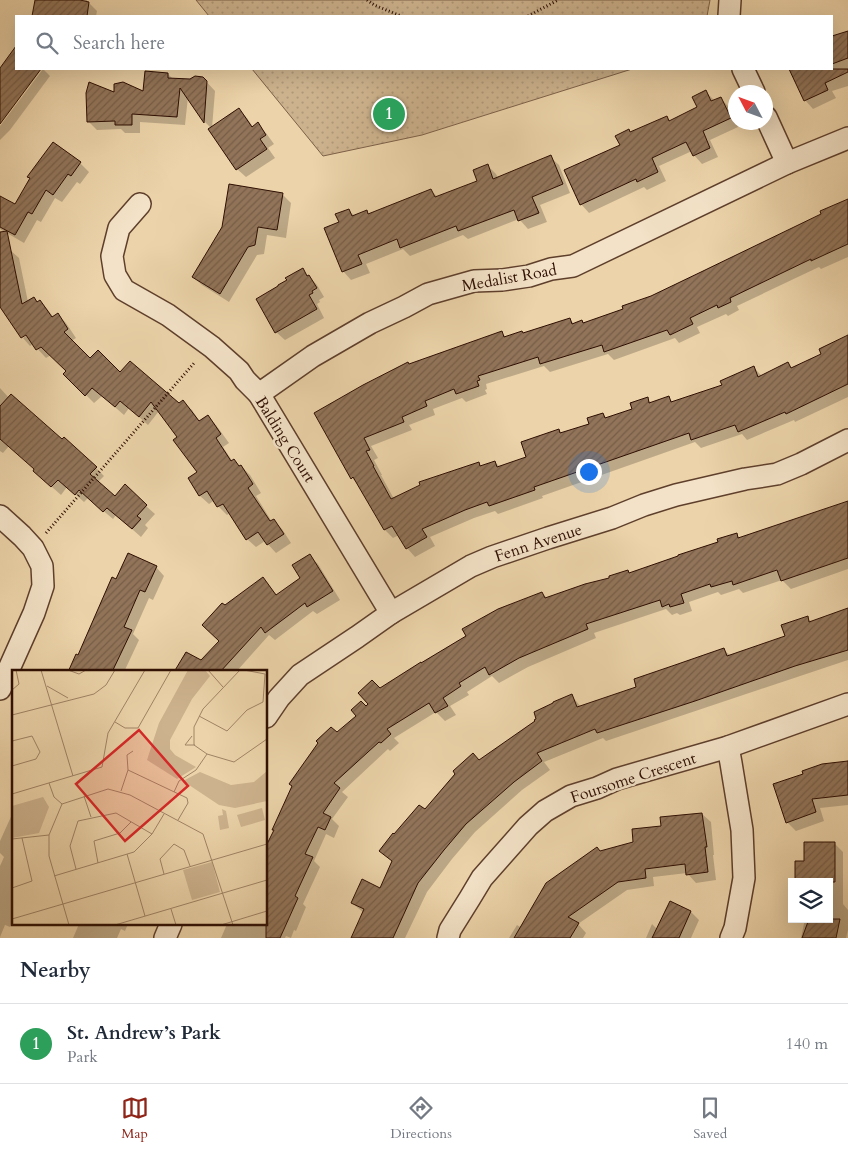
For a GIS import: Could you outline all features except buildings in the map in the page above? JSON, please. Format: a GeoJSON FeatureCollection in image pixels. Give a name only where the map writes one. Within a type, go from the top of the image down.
{"type":"FeatureCollection","features":[{"type":"Feature","properties":{"kind":"street"},"geometry":{"type":"LineString","coordinates":[[730,0],[730,15]]}},
{"type":"Feature","properties":{"kind":"street"},"geometry":{"type":"LineString","coordinates":[[743,70],[751,85]]}},
{"type":"Feature","properties":{"kind":"street"},"geometry":{"type":"LineString","coordinates":[[772,130],[787,163]]}},
{"type":"Feature","properties":{"kind":"street","name":"Medalist Road"},"geometry":{"type":"LineString","coordinates":[[259,394],[321,352],[370,323],[428,294],[474,281],[502,280],[529,276],[551,269],[573,266],[787,163],[848,138]]}},
{"type":"Feature","properties":{"kind":"street","name":"Balding Court"},"geometry":{"type":"LineString","coordinates":[[140,204],[119,228],[112,256],[115,275],[124,290],[168,315],[212,347],[239,371],[244,380],[259,394],[391,613]]}},
{"type":"Feature","properties":{"kind":"street","name":"Fenn Avenue"},"geometry":{"type":"LineString","coordinates":[[268,714],[279,698],[300,675],[391,613],[472,566],[492,557],[612,518],[644,504],[744,479],[777,474],[848,440]]}},
{"type":"Feature","properties":{"kind":"street"},"geometry":{"type":"LineString","coordinates":[[0,516],[33,548],[42,566],[43,586],[34,613],[0,689]]}},
{"type":"Feature","properties":{"kind":"street","name":"Foursome Crescent"},"geometry":{"type":"LineString","coordinates":[[448,938],[450,930],[482,878],[528,826],[545,811],[571,796],[597,788],[617,779],[728,747],[848,704]]}},
{"type":"Feature","properties":{"kind":"street"},"geometry":{"type":"LineString","coordinates":[[728,747],[742,830],[744,878],[735,928],[731,938]]}},
{"type":"Feature","properties":{"kind":"street"},"geometry":{"type":"LineString","coordinates":[[165,938],[171,926]]}},
{"type":"Feature","properties":{"kind":"path"},"geometry":{"type":"LineString","coordinates":[[367,0],[398,15]]}},
{"type":"Feature","properties":{"kind":"path"},"geometry":{"type":"LineString","coordinates":[[530,15],[558,0]]}},
{"type":"Feature","properties":{"kind":"path"},"geometry":{"type":"LineString","coordinates":[[33,548],[195,362]]}},
{"type":"Feature","properties":{"kind":"shaded area"},"geometry":{"type":"Polygon","coordinates":[[[196,0],[710,0],[707,15],[208,15],[196,0]]]}},
{"type":"Feature","properties":{"kind":"shaded area"},"geometry":{"type":"Polygon","coordinates":[[[253,70],[629,70],[422,135],[323,156],[253,70]]]}},
{"type":"Feature","properties":{"kind":"place","name":"St. Andrew’s Park"},"geometry":{"type":"Point","coordinates":[389,114]}}]}
